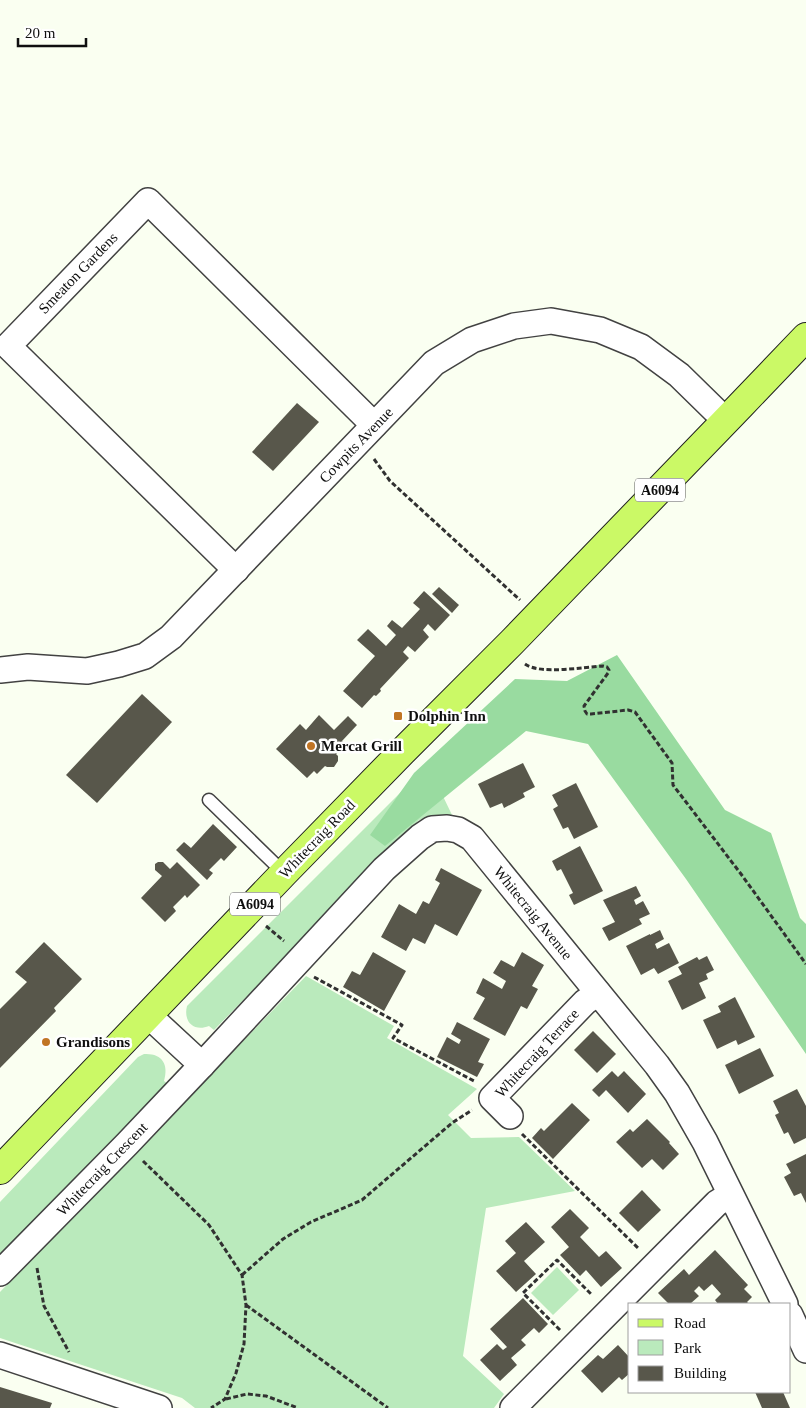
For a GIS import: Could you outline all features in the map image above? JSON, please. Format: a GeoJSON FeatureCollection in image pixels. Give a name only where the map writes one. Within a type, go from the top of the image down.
{"type":"FeatureCollection","features":[{"type":"Feature","properties":{"kind":"main road","name":"A6094"},"geometry":{"type":"LineString","coordinates":[[512,642],[806,337]]}},
{"type":"Feature","properties":{"kind":"main road","name":"Whitecraig Road"},"geometry":{"type":"LineString","coordinates":[[0,1170],[284,873],[512,642]]}},
{"type":"Feature","properties":{"kind":"street","name":"Smeaton Gardens"},"geometry":{"type":"LineString","coordinates":[[236,570],[8,346],[148,201],[367,433]]}},
{"type":"Feature","properties":{"kind":"street","name":"Cowpits Avenue"},"geometry":{"type":"LineString","coordinates":[[0,670],[28,667],[87,671],[145,656],[171,637],[434,363],[472,340],[514,326],[551,321],[600,330],[641,347],[679,375],[726,421]]}},
{"type":"Feature","properties":{"kind":"street","name":"Whitecraig Avenue"},"geometry":{"type":"LineString","coordinates":[[202,1065],[384,869],[420,837],[432,829],[447,828],[458,830],[472,838],[657,1065],[677,1093],[704,1142],[784,1303]]}},
{"type":"Feature","properties":{"kind":"street","name":"Whitecraig Terrace"},"geometry":{"type":"LineString","coordinates":[[510,1116],[492,1098],[585,1002],[598,993]]}},
{"type":"Feature","properties":{"kind":"street"},"geometry":{"type":"LineString","coordinates":[[148,1015],[202,1065]]}},
{"type":"Feature","properties":{"kind":"street","name":"Whitecraig Crescent"},"geometry":{"type":"LineString","coordinates":[[0,1273],[202,1065]]}},
{"type":"Feature","properties":{"kind":"street"},"geometry":{"type":"LineString","coordinates":[[513,1408],[717,1203],[730,1195]]}},
{"type":"Feature","properties":{"kind":"street"},"geometry":{"type":"LineString","coordinates":[[791,1317],[806,1350]]}},
{"type":"Feature","properties":{"kind":"street"},"geometry":{"type":"LineString","coordinates":[[0,1354],[159,1408]]}},
{"type":"Feature","properties":{"kind":"lane"},"geometry":{"type":"LineString","coordinates":[[209,800],[284,873]]}},
{"type":"Feature","properties":{"kind":"path"},"geometry":{"type":"LineString","coordinates":[[367,433],[390,481],[537,616]]}},
{"type":"Feature","properties":{"kind":"path"},"geometry":{"type":"LineString","coordinates":[[512,642],[525,658],[521,662],[529,667],[541,670],[607,667],[608,673],[584,706],[587,714],[628,710],[635,712],[672,763],[673,785],[741,874],[806,964]]}},
{"type":"Feature","properties":{"kind":"path"},"geometry":{"type":"LineString","coordinates":[[242,1275],[283,1239],[311,1222],[362,1200],[452,1123],[492,1098],[480,1084],[394,1038],[402,1024],[308,974],[302,957],[249,911]]}},
{"type":"Feature","properties":{"kind":"path"},"geometry":{"type":"LineString","coordinates":[[510,1116],[520,1132],[655,1266]]}},
{"type":"Feature","properties":{"kind":"path"},"geometry":{"type":"LineString","coordinates":[[126,1144],[209,1225],[242,1275],[246,1305],[244,1344],[236,1373],[225,1399]]}},
{"type":"Feature","properties":{"kind":"path"},"geometry":{"type":"LineString","coordinates":[[28,1244],[34,1257],[44,1306],[75,1363],[79,1381]]}},
{"type":"Feature","properties":{"kind":"path"},"geometry":{"type":"LineString","coordinates":[[575,1344],[523,1293],[557,1260],[608,1312]]}},
{"type":"Feature","properties":{"kind":"path"},"geometry":{"type":"LineString","coordinates":[[246,1305],[388,1408]]}},
{"type":"Feature","properties":{"kind":"path"},"geometry":{"type":"LineString","coordinates":[[211,1408],[225,1399],[247,1394],[266,1396],[298,1408]]}},
{"type":"Feature","properties":{"kind":"green space"},"geometry":{"type":"Polygon","coordinates":[[[617,655],[725,810],[771,833],[800,918],[806,924],[806,1054],[686,879],[588,744],[526,731],[385,846],[370,835],[414,773],[515,679],[567,681],[617,655]]]}},
{"type":"Feature","properties":{"kind":"green space"},"geometry":{"type":"Polygon","coordinates":[[[428,765],[452,815],[419,820],[214,1030],[209,1026],[204,1028],[194,1027],[188,1021],[187,1006],[428,765]]]}},
{"type":"Feature","properties":{"kind":"green space"},"geometry":{"type":"Polygon","coordinates":[[[306,976],[394,1026],[387,1038],[477,1089],[448,1115],[471,1138],[519,1137],[575,1191],[486,1208],[463,1356],[504,1394],[494,1408],[195,1408],[182,1398],[0,1338],[0,1292],[306,976]]]}},
{"type":"Feature","properties":{"kind":"green space"},"geometry":{"type":"Polygon","coordinates":[[[144,1054],[155,1055],[163,1061],[166,1069],[164,1081],[168,1084],[0,1255],[0,1202],[138,1057],[144,1054]]]}},
{"type":"Feature","properties":{"kind":"green space"},"geometry":{"type":"Polygon","coordinates":[[[557,1267],[579,1290],[553,1315],[531,1293],[557,1267]]]}},
{"type":"Feature","properties":{"kind":"building"},"geometry":{"type":"Polygon","coordinates":[[[297,403],[319,422],[273,471],[252,452],[297,403]]]}},
{"type":"Feature","properties":{"kind":"building"},"geometry":{"type":"Polygon","coordinates":[[[439,587],[459,605],[452,613],[432,594],[439,587]]]}},
{"type":"Feature","properties":{"kind":"building"},"geometry":{"type":"Polygon","coordinates":[[[424,591],[450,615],[435,631],[428,624],[423,630],[429,637],[415,652],[408,646],[403,652],[409,658],[380,689],[381,691],[376,696],[374,695],[362,708],[343,691],[375,656],[357,640],[368,629],[386,646],[396,635],[387,626],[392,620],[402,628],[420,609],[413,603],[424,591]]]}},
{"type":"Feature","properties":{"kind":"building"},"geometry":{"type":"Polygon","coordinates":[[[142,694],[172,722],[97,803],[66,775],[142,694]]]}},
{"type":"Feature","properties":{"kind":"building","name":"Mercat Grill"},"geometry":{"type":"Polygon","coordinates":[[[319,715],[334,730],[348,716],[357,725],[342,741],[345,744],[336,754],[338,761],[334,767],[325,766],[317,774],[314,771],[307,778],[276,749],[300,724],[306,730],[319,715]]]}},
{"type":"Feature","properties":{"kind":"building"},"geometry":{"type":"Polygon","coordinates":[[[523,763],[535,787],[523,793],[525,797],[504,808],[502,803],[490,808],[478,784],[523,763]]]}},
{"type":"Feature","properties":{"kind":"building"},"geometry":{"type":"Polygon","coordinates":[[[576,783],[598,827],[574,839],[568,827],[563,829],[553,809],[558,806],[552,795],[576,783]]]}},
{"type":"Feature","properties":{"kind":"building"},"geometry":{"type":"Polygon","coordinates":[[[213,824],[237,847],[224,861],[221,858],[209,870],[213,873],[207,880],[176,850],[184,842],[191,848],[213,824]]]}},
{"type":"Feature","properties":{"kind":"building"},"geometry":{"type":"Polygon","coordinates":[[[580,846],[603,891],[574,905],[569,895],[573,893],[561,869],[557,871],[552,861],[580,846]]]}},
{"type":"Feature","properties":{"kind":"building"},"geometry":{"type":"Polygon","coordinates":[[[163,862],[170,869],[177,862],[200,885],[187,898],[185,895],[173,907],[176,911],[165,922],[141,898],[162,876],[155,870],[155,864],[163,862]]]}},
{"type":"Feature","properties":{"kind":"building"},"geometry":{"type":"Polygon","coordinates":[[[441,868],[482,890],[457,936],[435,924],[425,944],[413,938],[406,951],[381,937],[399,904],[416,914],[423,901],[429,904],[440,883],[435,880],[441,868]]]}},
{"type":"Feature","properties":{"kind":"building"},"geometry":{"type":"Polygon","coordinates":[[[636,886],[641,896],[634,900],[636,905],[643,901],[650,914],[639,919],[642,924],[609,941],[602,928],[615,922],[603,900],[636,886]]]}},
{"type":"Feature","properties":{"kind":"building"},"geometry":{"type":"Polygon","coordinates":[[[660,930],[664,939],[655,944],[657,949],[669,943],[679,963],[658,974],[654,968],[641,975],[626,946],[660,930]]]}},
{"type":"Feature","properties":{"kind":"building"},"geometry":{"type":"Polygon","coordinates":[[[44,942],[82,979],[54,1008],[56,1011],[0,1068],[0,1009],[27,982],[15,972],[44,942]]]}},
{"type":"Feature","properties":{"kind":"building"},"geometry":{"type":"Polygon","coordinates":[[[373,952],[406,971],[384,1011],[343,987],[352,971],[360,975],[373,952]]]}},
{"type":"Feature","properties":{"kind":"building"},"geometry":{"type":"Polygon","coordinates":[[[522,952],[544,965],[532,986],[538,989],[527,1009],[521,1006],[505,1036],[473,1019],[485,998],[476,993],[483,978],[502,989],[506,981],[493,973],[501,960],[514,967],[522,952]]]}},
{"type":"Feature","properties":{"kind":"building"},"geometry":{"type":"Polygon","coordinates":[[[707,956],[714,970],[706,974],[708,979],[699,983],[706,998],[682,1010],[668,981],[682,974],[678,967],[697,957],[699,960],[707,956]]]}},
{"type":"Feature","properties":{"kind":"building"},"geometry":{"type":"Polygon","coordinates":[[[735,997],[755,1037],[738,1045],[736,1040],[717,1049],[703,1020],[721,1012],[718,1006],[735,997]]]}},
{"type":"Feature","properties":{"kind":"building"},"geometry":{"type":"Polygon","coordinates":[[[457,1022],[490,1039],[478,1062],[484,1064],[477,1077],[437,1057],[447,1037],[459,1044],[461,1040],[451,1034],[457,1022]]]}},
{"type":"Feature","properties":{"kind":"building"},"geometry":{"type":"Polygon","coordinates":[[[593,1031],[616,1054],[597,1073],[574,1050],[593,1031]]]}},
{"type":"Feature","properties":{"kind":"building"},"geometry":{"type":"Polygon","coordinates":[[[760,1048],[774,1076],[739,1094],[725,1065],[760,1048]]]}},
{"type":"Feature","properties":{"kind":"building"},"geometry":{"type":"Polygon","coordinates":[[[612,1071],[618,1077],[624,1071],[646,1094],[628,1113],[606,1090],[599,1097],[592,1090],[612,1071]]]}},
{"type":"Feature","properties":{"kind":"building"},"geometry":{"type":"Polygon","coordinates":[[[797,1089],[806,1106],[806,1138],[794,1144],[788,1132],[784,1134],[775,1115],[779,1113],[773,1101],[797,1089]]]}},
{"type":"Feature","properties":{"kind":"building"},"geometry":{"type":"Polygon","coordinates":[[[572,1103],[590,1120],[553,1159],[532,1138],[541,1128],[544,1131],[572,1103]]]}},
{"type":"Feature","properties":{"kind":"building"},"geometry":{"type":"Polygon","coordinates":[[[647,1119],[679,1154],[663,1170],[652,1159],[642,1168],[616,1142],[630,1129],[633,1132],[647,1119]]]}},
{"type":"Feature","properties":{"kind":"building"},"geometry":{"type":"Polygon","coordinates":[[[806,1154],[806,1203],[801,1193],[794,1196],[784,1177],[791,1173],[786,1164],[806,1154]]]}},
{"type":"Feature","properties":{"kind":"building"},"geometry":{"type":"Polygon","coordinates":[[[642,1190],[661,1210],[638,1232],[619,1213],[642,1190]]]}},
{"type":"Feature","properties":{"kind":"building"},"geometry":{"type":"Polygon","coordinates":[[[570,1209],[589,1228],[580,1237],[599,1257],[606,1251],[622,1268],[601,1287],[586,1270],[580,1276],[560,1255],[569,1247],[551,1227],[570,1209]]]}},
{"type":"Feature","properties":{"kind":"building"},"geometry":{"type":"Polygon","coordinates":[[[526,1222],[545,1242],[524,1261],[536,1274],[516,1292],[496,1271],[516,1253],[505,1241],[526,1222]]]}},
{"type":"Feature","properties":{"kind":"building"},"geometry":{"type":"Polygon","coordinates":[[[715,1250],[748,1285],[744,1289],[752,1297],[748,1303],[717,1303],[715,1300],[721,1294],[712,1284],[704,1291],[699,1286],[694,1291],[699,1296],[691,1303],[668,1303],[658,1293],[684,1269],[689,1275],[715,1250]]]}},
{"type":"Feature","properties":{"kind":"building"},"geometry":{"type":"Polygon","coordinates":[[[523,1298],[548,1324],[539,1333],[534,1328],[521,1340],[526,1345],[511,1358],[517,1365],[500,1381],[480,1360],[497,1344],[503,1350],[507,1347],[490,1329],[523,1298]]]}},
{"type":"Feature","properties":{"kind":"building"},"geometry":{"type":"Polygon","coordinates":[[[618,1345],[628,1356],[628,1375],[622,1380],[619,1377],[602,1393],[581,1371],[598,1355],[603,1359],[618,1345]]]}},
{"type":"Feature","properties":{"kind":"building"},"geometry":{"type":"Polygon","coordinates":[[[0,1387],[52,1403],[50,1408],[0,1408],[0,1387]]]}},
{"type":"Feature","properties":{"kind":"building"},"geometry":{"type":"Polygon","coordinates":[[[755,1393],[783,1393],[790,1408],[762,1408],[755,1393]]]}},
{"type":"Feature","properties":{"kind":"place","name":"Dolphin Inn"},"geometry":{"type":"Point","coordinates":[398,716]}},
{"type":"Feature","properties":{"kind":"place","name":"Mercat Grill"},"geometry":{"type":"Point","coordinates":[311,746]}},
{"type":"Feature","properties":{"kind":"place","name":"Grandisons"},"geometry":{"type":"Point","coordinates":[46,1042]}}]}
